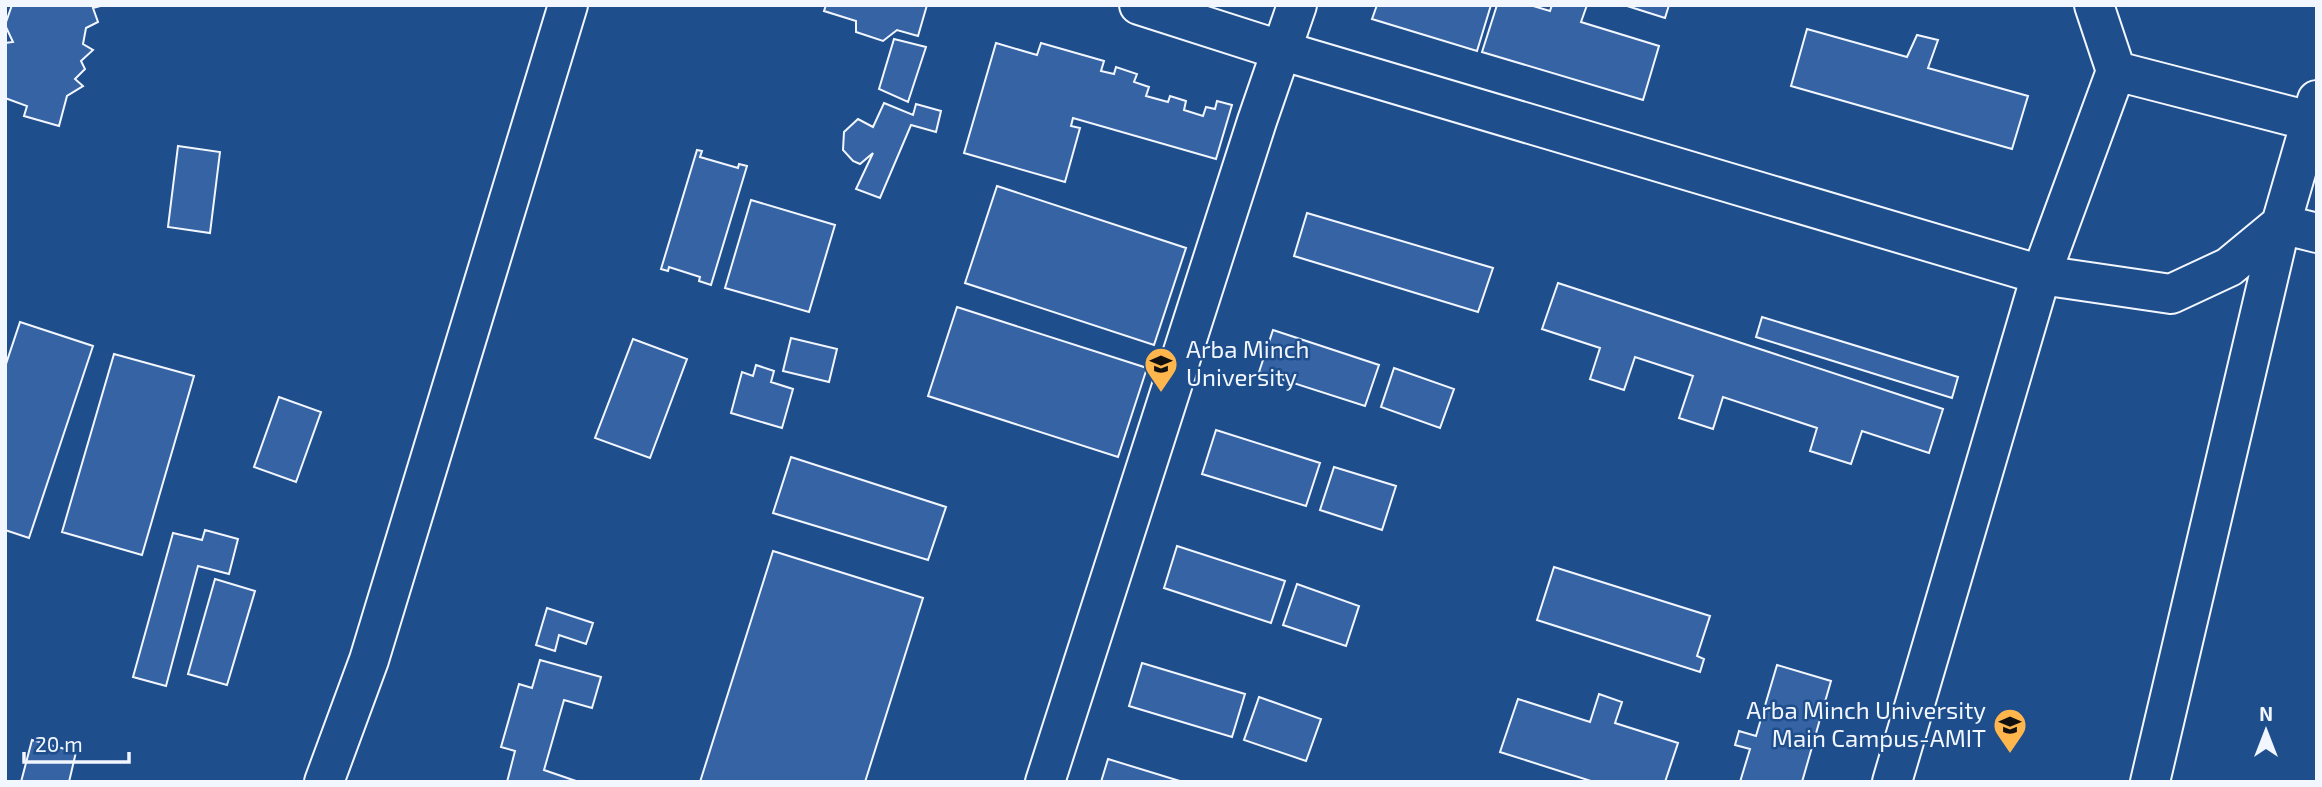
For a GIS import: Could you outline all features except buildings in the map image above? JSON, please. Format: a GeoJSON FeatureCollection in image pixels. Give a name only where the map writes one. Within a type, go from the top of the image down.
{"type":"FeatureCollection","features":[{"type":"Feature","properties":{"kind":"lane"},"geometry":{"type":"LineString","coordinates":[[324,782],[369,660],[568,5]]}},
{"type":"Feature","properties":{"kind":"lane"},"geometry":{"type":"LineString","coordinates":[[1139,5],[1280,50],[2041,275],[2171,294],[2230,267],[2299,229]]}},
{"type":"Feature","properties":{"kind":"lane"},"geometry":{"type":"LineString","coordinates":[[1045,782],[1280,50],[1297,5]]}},
{"type":"Feature","properties":{"kind":"lane"},"geometry":{"type":"LineString","coordinates":[[1892,782],[2041,275],[2116,71],[2094,5]]}},
{"type":"Feature","properties":{"kind":"lane"},"geometry":{"type":"LineString","coordinates":[[2116,71],[2314,110],[2299,229],[2150,782]]}},
{"type":"Feature","properties":{"kind":"place","name":"Arba Minch University"},"geometry":{"type":"Point","coordinates":[1161,394]}},
{"type":"Feature","properties":{"kind":"place","name":"Arba Minch University Main Campus-AMIT"},"geometry":{"type":"Point","coordinates":[2010,755]}}]}
